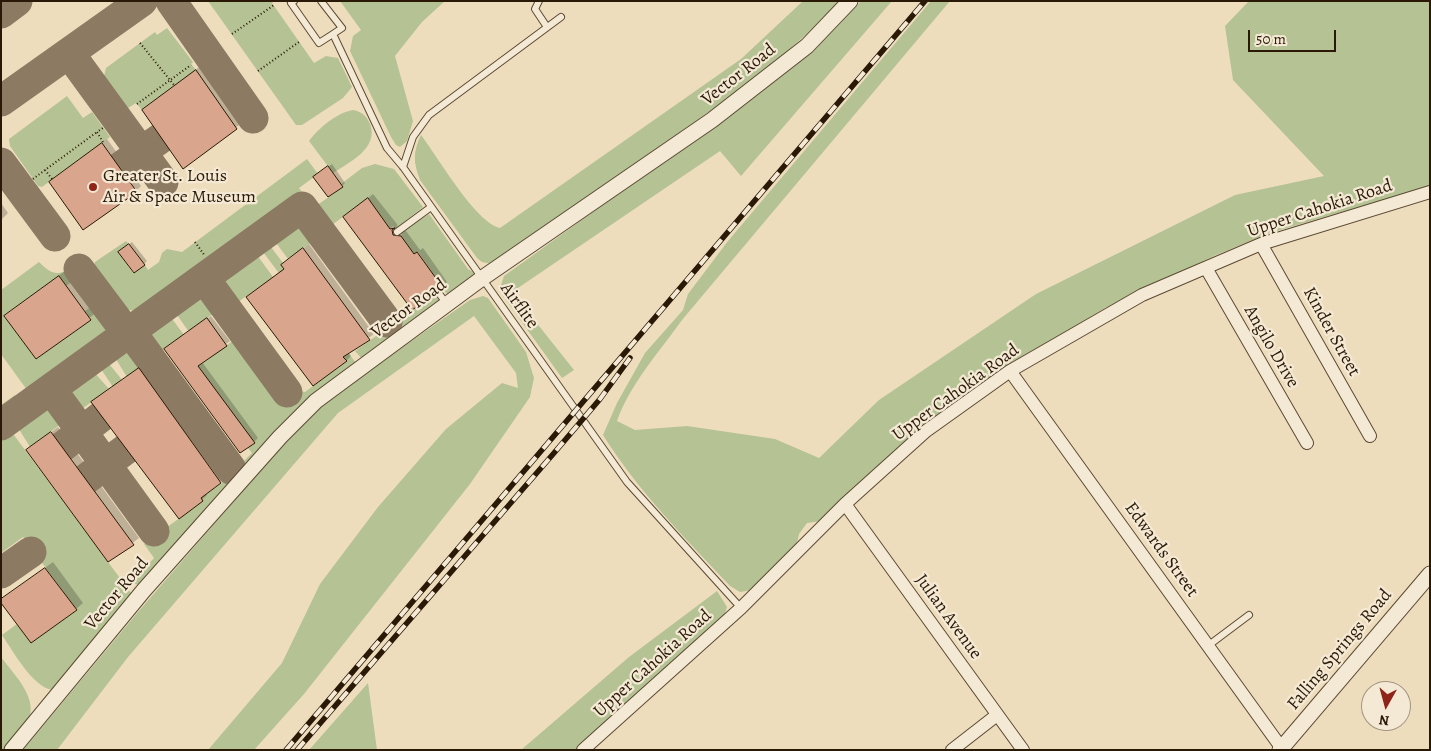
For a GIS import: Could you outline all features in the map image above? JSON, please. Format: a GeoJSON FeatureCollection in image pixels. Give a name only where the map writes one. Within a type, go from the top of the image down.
{"type":"FeatureCollection","features":[{"type":"Feature","properties":{"kind":"street","name":"Vector Road"},"geometry":{"type":"LineString","coordinates":[[12,750],[144,590],[286,431],[316,401],[443,298],[481,279],[712,120],[807,46],[850,1]]}},
{"type":"Feature","properties":{"kind":"street","name":"Upper Cahokia Road"},"geometry":{"type":"LineString","coordinates":[[583,750],[741,608],[845,504],[926,431],[1010,371],[1142,295],[1261,244],[1430,192]]}},
{"type":"Feature","properties":{"kind":"street","name":"Kinder Street"},"geometry":{"type":"LineString","coordinates":[[1261,244],[1370,436]]}},
{"type":"Feature","properties":{"kind":"street","name":"Angilo Drive"},"geometry":{"type":"LineString","coordinates":[[1206,268],[1307,443]]}},
{"type":"Feature","properties":{"kind":"street","name":"Edwards Street"},"geometry":{"type":"LineString","coordinates":[[1010,371],[1209,645],[1281,749]]}},
{"type":"Feature","properties":{"kind":"street","name":"Julian Avenue"},"geometry":{"type":"LineString","coordinates":[[845,504],[1023,750]]}},
{"type":"Feature","properties":{"kind":"street","name":"Falling Springs Road"},"geometry":{"type":"LineString","coordinates":[[1281,749],[1430,574]]}},
{"type":"Feature","properties":{"kind":"street"},"geometry":{"type":"LineString","coordinates":[[952,750],[996,715]]}},
{"type":"Feature","properties":{"kind":"lane"},"geometry":{"type":"LineString","coordinates":[[294,1],[291,3],[318,43],[342,28],[321,1]]}},
{"type":"Feature","properties":{"kind":"lane"},"geometry":{"type":"LineString","coordinates":[[538,1],[535,9],[547,27]]}},
{"type":"Feature","properties":{"kind":"lane"},"geometry":{"type":"LineString","coordinates":[[403,167],[413,137],[429,115],[561,17]]}},
{"type":"Feature","properties":{"kind":"lane","name":"Airflite"},"geometry":{"type":"LineString","coordinates":[[332,34],[387,148],[403,167],[627,482],[741,608]]}},
{"type":"Feature","properties":{"kind":"lane"},"geometry":{"type":"LineString","coordinates":[[398,232],[431,207]]}},
{"type":"Feature","properties":{"kind":"lane"},"geometry":{"type":"LineString","coordinates":[[1209,645],[1249,615]]}},
{"type":"Feature","properties":{"kind":"path"},"geometry":{"type":"LineString","coordinates":[[232,34],[274,5]]}},
{"type":"Feature","properties":{"kind":"path"},"geometry":{"type":"LineString","coordinates":[[258,71],[299,42]]}},
{"type":"Feature","properties":{"kind":"path"},"geometry":{"type":"LineString","coordinates":[[140,43],[174,85]]}},
{"type":"Feature","properties":{"kind":"path"},"geometry":{"type":"LineString","coordinates":[[137,104],[192,64]]}},
{"type":"Feature","properties":{"kind":"path"},"geometry":{"type":"LineString","coordinates":[[33,179],[104,128]]}},
{"type":"Feature","properties":{"kind":"path"},"geometry":{"type":"LineString","coordinates":[[97,132],[103,142]]}},
{"type":"Feature","properties":{"kind":"path"},"geometry":{"type":"LineString","coordinates":[[45,170],[52,180]]}},
{"type":"Feature","properties":{"kind":"path"},"geometry":{"type":"LineString","coordinates":[[195,242],[206,256]]}},
{"type":"Feature","properties":{"kind":"green space"},"geometry":{"type":"Polygon","coordinates":[[[208,1],[274,1],[272,3],[314,63],[326,56],[338,58],[352,87],[343,98],[302,125],[296,125],[208,1]]]}},
{"type":"Feature","properties":{"kind":"green space"},"geometry":{"type":"Polygon","coordinates":[[[340,1],[445,1],[422,22],[395,56],[413,121],[407,141],[400,147],[396,145],[391,137],[350,51],[353,36],[361,30],[340,1]]]}},
{"type":"Feature","properties":{"kind":"green space"},"geometry":{"type":"Polygon","coordinates":[[[803,1],[844,1],[758,77],[493,264],[482,262],[477,258],[420,180],[415,157],[416,147],[421,135],[469,202],[490,223],[500,228],[741,59],[803,1]]]}},
{"type":"Feature","properties":{"kind":"green space"},"geometry":{"type":"Polygon","coordinates":[[[861,1],[892,1],[741,176],[720,151],[512,292],[574,370],[562,378],[503,296],[500,288],[504,276],[618,194],[825,38],[861,1]]]}},
{"type":"Feature","properties":{"kind":"green space"},"geometry":{"type":"Polygon","coordinates":[[[931,1],[950,1],[682,320],[637,381],[617,421],[635,430],[687,426],[775,439],[819,458],[879,400],[1036,294],[1235,195],[1324,176],[1233,80],[1225,26],[1249,1],[1430,1],[1430,186],[1270,233],[1216,255],[1105,308],[1036,350],[821,521],[807,523],[799,534],[796,548],[752,590],[740,592],[730,586],[663,514],[631,475],[603,435],[617,403],[645,353],[683,310],[688,294],[728,241],[931,1]]]}},
{"type":"Feature","properties":{"kind":"green space"},"geometry":{"type":"Polygon","coordinates":[[[167,28],[193,62],[191,64],[196,70],[142,110],[136,103],[128,108],[104,76],[106,68],[155,32],[157,35],[167,28]]]}},
{"type":"Feature","properties":{"kind":"green space"},"geometry":{"type":"Polygon","coordinates":[[[67,96],[83,118],[92,112],[110,137],[42,187],[38,186],[10,146],[9,139],[67,96]]]}},
{"type":"Feature","properties":{"kind":"green space"},"geometry":{"type":"Polygon","coordinates":[[[353,110],[363,114],[370,124],[372,133],[370,140],[367,147],[355,159],[333,173],[309,141],[328,122],[340,114],[353,110]]]}},
{"type":"Feature","properties":{"kind":"green space"},"geometry":{"type":"Polygon","coordinates":[[[307,159],[318,174],[299,188],[304,195],[145,310],[136,311],[121,305],[114,299],[93,270],[95,262],[126,241],[129,244],[118,252],[133,273],[145,265],[148,270],[159,262],[162,253],[167,249],[182,252],[307,159]]]}},
{"type":"Feature","properties":{"kind":"green space"},"geometry":{"type":"Polygon","coordinates":[[[375,164],[394,169],[423,207],[395,229],[393,226],[390,229],[368,198],[328,228],[313,208],[343,187],[341,184],[362,168],[375,164]]]}},
{"type":"Feature","properties":{"kind":"green space"},"geometry":{"type":"Polygon","coordinates":[[[429,214],[468,269],[477,274],[451,296],[446,293],[418,252],[414,255],[401,236],[403,231],[429,214]]]}},
{"type":"Feature","properties":{"kind":"green space"},"geometry":{"type":"Polygon","coordinates":[[[295,223],[305,225],[316,239],[288,259],[274,240],[295,223]]]}},
{"type":"Feature","properties":{"kind":"green space"},"geometry":{"type":"Polygon","coordinates":[[[268,243],[283,263],[281,265],[356,363],[142,587],[132,582],[154,558],[144,544],[203,501],[201,498],[222,483],[252,453],[248,448],[254,443],[176,340],[156,355],[145,341],[144,334],[170,316],[184,335],[180,338],[200,365],[238,337],[284,400],[297,391],[305,392],[346,362],[263,252],[263,247],[268,243]]]}},
{"type":"Feature","properties":{"kind":"green space"},"geometry":{"type":"Polygon","coordinates":[[[253,254],[257,255],[273,277],[234,305],[217,281],[253,254]]]}},
{"type":"Feature","properties":{"kind":"green space"},"geometry":{"type":"Polygon","coordinates":[[[39,262],[57,273],[70,269],[77,278],[66,286],[58,276],[4,316],[36,359],[91,320],[85,311],[95,304],[105,319],[108,329],[98,344],[33,392],[27,390],[1,354],[1,290],[39,262]]]}},
{"type":"Feature","properties":{"kind":"green space"},"geometry":{"type":"Polygon","coordinates":[[[204,290],[218,310],[189,332],[175,312],[204,290]]]}},
{"type":"Feature","properties":{"kind":"green space"},"geometry":{"type":"Polygon","coordinates":[[[435,294],[440,301],[362,359],[355,351],[435,294]]]}},
{"type":"Feature","properties":{"kind":"green space"},"geometry":{"type":"Polygon","coordinates":[[[483,296],[488,298],[526,352],[534,378],[530,397],[470,484],[304,694],[254,750],[208,750],[282,663],[320,584],[378,507],[446,429],[502,383],[518,388],[516,373],[474,316],[338,413],[128,657],[57,750],[23,750],[138,612],[293,433],[322,406],[360,377],[470,300],[483,296]]]}},
{"type":"Feature","properties":{"kind":"green space"},"geometry":{"type":"Polygon","coordinates":[[[130,344],[137,348],[147,362],[127,377],[114,356],[130,344]]]}},
{"type":"Feature","properties":{"kind":"green space"},"geometry":{"type":"Polygon","coordinates":[[[107,361],[122,380],[113,387],[100,366],[107,361]]]}},
{"type":"Feature","properties":{"kind":"green space"},"geometry":{"type":"Polygon","coordinates":[[[93,371],[109,389],[78,412],[67,397],[67,390],[93,371]]]}},
{"type":"Feature","properties":{"kind":"green space"},"geometry":{"type":"Polygon","coordinates":[[[15,395],[18,403],[1,415],[1,405],[15,395]]]}},
{"type":"Feature","properties":{"kind":"green space"},"geometry":{"type":"Polygon","coordinates":[[[48,404],[53,406],[65,421],[30,447],[17,426],[48,404]]]}},
{"type":"Feature","properties":{"kind":"green space"},"geometry":{"type":"Polygon","coordinates":[[[11,431],[131,593],[132,600],[53,690],[38,683],[31,676],[2,635],[17,624],[31,643],[77,610],[23,537],[1,553],[1,438],[11,431]]]}},
{"type":"Feature","properties":{"kind":"green space"},"geometry":{"type":"Polygon","coordinates":[[[717,591],[727,607],[724,616],[576,750],[521,750],[629,657],[717,591]]]}},
{"type":"Feature","properties":{"kind":"green space"},"geometry":{"type":"Polygon","coordinates":[[[1,657],[24,688],[28,696],[31,713],[26,726],[6,750],[1,750],[1,657]]]}},
{"type":"Feature","properties":{"kind":"green space"},"geometry":{"type":"Polygon","coordinates":[[[368,683],[377,750],[309,750],[368,683]]]}},
{"type":"Feature","properties":{"kind":"building"},"geometry":{"type":"Polygon","coordinates":[[[196,70],[237,129],[183,169],[142,110],[196,70]]]}},
{"type":"Feature","properties":{"kind":"building","name":"Greater St. Louis Air & Space Museum"},"geometry":{"type":"Polygon","coordinates":[[[102,143],[137,192],[83,230],[49,182],[102,143]]]}},
{"type":"Feature","properties":{"kind":"building"},"geometry":{"type":"Polygon","coordinates":[[[328,166],[343,187],[328,197],[313,177],[328,166]]]}},
{"type":"Feature","properties":{"kind":"building"},"geometry":{"type":"Polygon","coordinates":[[[368,198],[390,229],[395,228],[392,230],[393,235],[401,236],[414,254],[417,252],[443,288],[435,288],[434,295],[412,310],[343,217],[368,198]]]}},
{"type":"Feature","properties":{"kind":"building"},"geometry":{"type":"Polygon","coordinates":[[[129,244],[145,265],[134,273],[118,252],[129,244]]]}},
{"type":"Feature","properties":{"kind":"building"},"geometry":{"type":"Polygon","coordinates":[[[303,248],[370,340],[343,357],[347,361],[313,386],[246,297],[284,269],[281,265],[303,248]]]}},
{"type":"Feature","properties":{"kind":"building"},"geometry":{"type":"Polygon","coordinates":[[[59,276],[91,320],[36,359],[4,316],[59,276]]]}},
{"type":"Feature","properties":{"kind":"building"},"geometry":{"type":"Polygon","coordinates":[[[207,318],[227,346],[198,366],[255,443],[240,453],[164,349],[207,318]]]}},
{"type":"Feature","properties":{"kind":"building"},"geometry":{"type":"Polygon","coordinates":[[[139,368],[221,483],[201,498],[203,501],[179,519],[91,402],[139,368]]]}},
{"type":"Feature","properties":{"kind":"building"},"geometry":{"type":"Polygon","coordinates":[[[51,432],[134,545],[108,562],[26,450],[51,432]]]}},
{"type":"Feature","properties":{"kind":"building"},"geometry":{"type":"Polygon","coordinates":[[[45,568],[77,610],[31,643],[1,603],[1,599],[45,568]]]}},
{"type":"Feature","properties":{"kind":"taxiway"},"geometry":{"type":"LineString","coordinates":[[1,13],[17,1]]}},
{"type":"Feature","properties":{"kind":"taxiway"},"geometry":{"type":"LineString","coordinates":[[1,101],[142,1]]}},
{"type":"Feature","properties":{"kind":"taxiway"},"geometry":{"type":"LineString","coordinates":[[171,1],[253,118]]}},
{"type":"Feature","properties":{"kind":"taxiway"},"geometry":{"type":"LineString","coordinates":[[69,53],[163,182]]}},
{"type":"Feature","properties":{"kind":"taxiway"},"geometry":{"type":"LineString","coordinates":[[119,168],[161,138]]}},
{"type":"Feature","properties":{"kind":"taxiway"},"geometry":{"type":"LineString","coordinates":[[1,163],[55,236]]}},
{"type":"Feature","properties":{"kind":"taxiway"},"geometry":{"type":"LineString","coordinates":[[1,425],[302,207],[387,322]]}},
{"type":"Feature","properties":{"kind":"taxiway"},"geometry":{"type":"LineString","coordinates":[[79,269],[127,333]]}},
{"type":"Feature","properties":{"kind":"taxiway"},"geometry":{"type":"LineString","coordinates":[[204,278],[287,392]]}},
{"type":"Feature","properties":{"kind":"taxiway"},"geometry":{"type":"LineString","coordinates":[[130,331],[231,469]]}},
{"type":"Feature","properties":{"kind":"taxiway"},"geometry":{"type":"LineString","coordinates":[[51,389],[154,531]]}},
{"type":"Feature","properties":{"kind":"taxiway"},"geometry":{"type":"LineString","coordinates":[[62,447],[102,416]]}},
{"type":"Feature","properties":{"kind":"taxiway"},"geometry":{"type":"LineString","coordinates":[[86,479],[126,449]]}},
{"type":"Feature","properties":{"kind":"taxiway"},"geometry":{"type":"LineString","coordinates":[[1,573],[31,552]]}},
{"type":"Feature","properties":{"kind":"railway"},"geometry":{"type":"LineString","coordinates":[[286,750],[925,1]]}},
{"type":"Feature","properties":{"kind":"railway"},"geometry":{"type":"LineString","coordinates":[[297,750],[600,399],[630,358]]}},
{"type":"Feature","properties":{"kind":"place","name":"Greater St. Louis Air & Space Museum"},"geometry":{"type":"Point","coordinates":[93,187]}}]}
